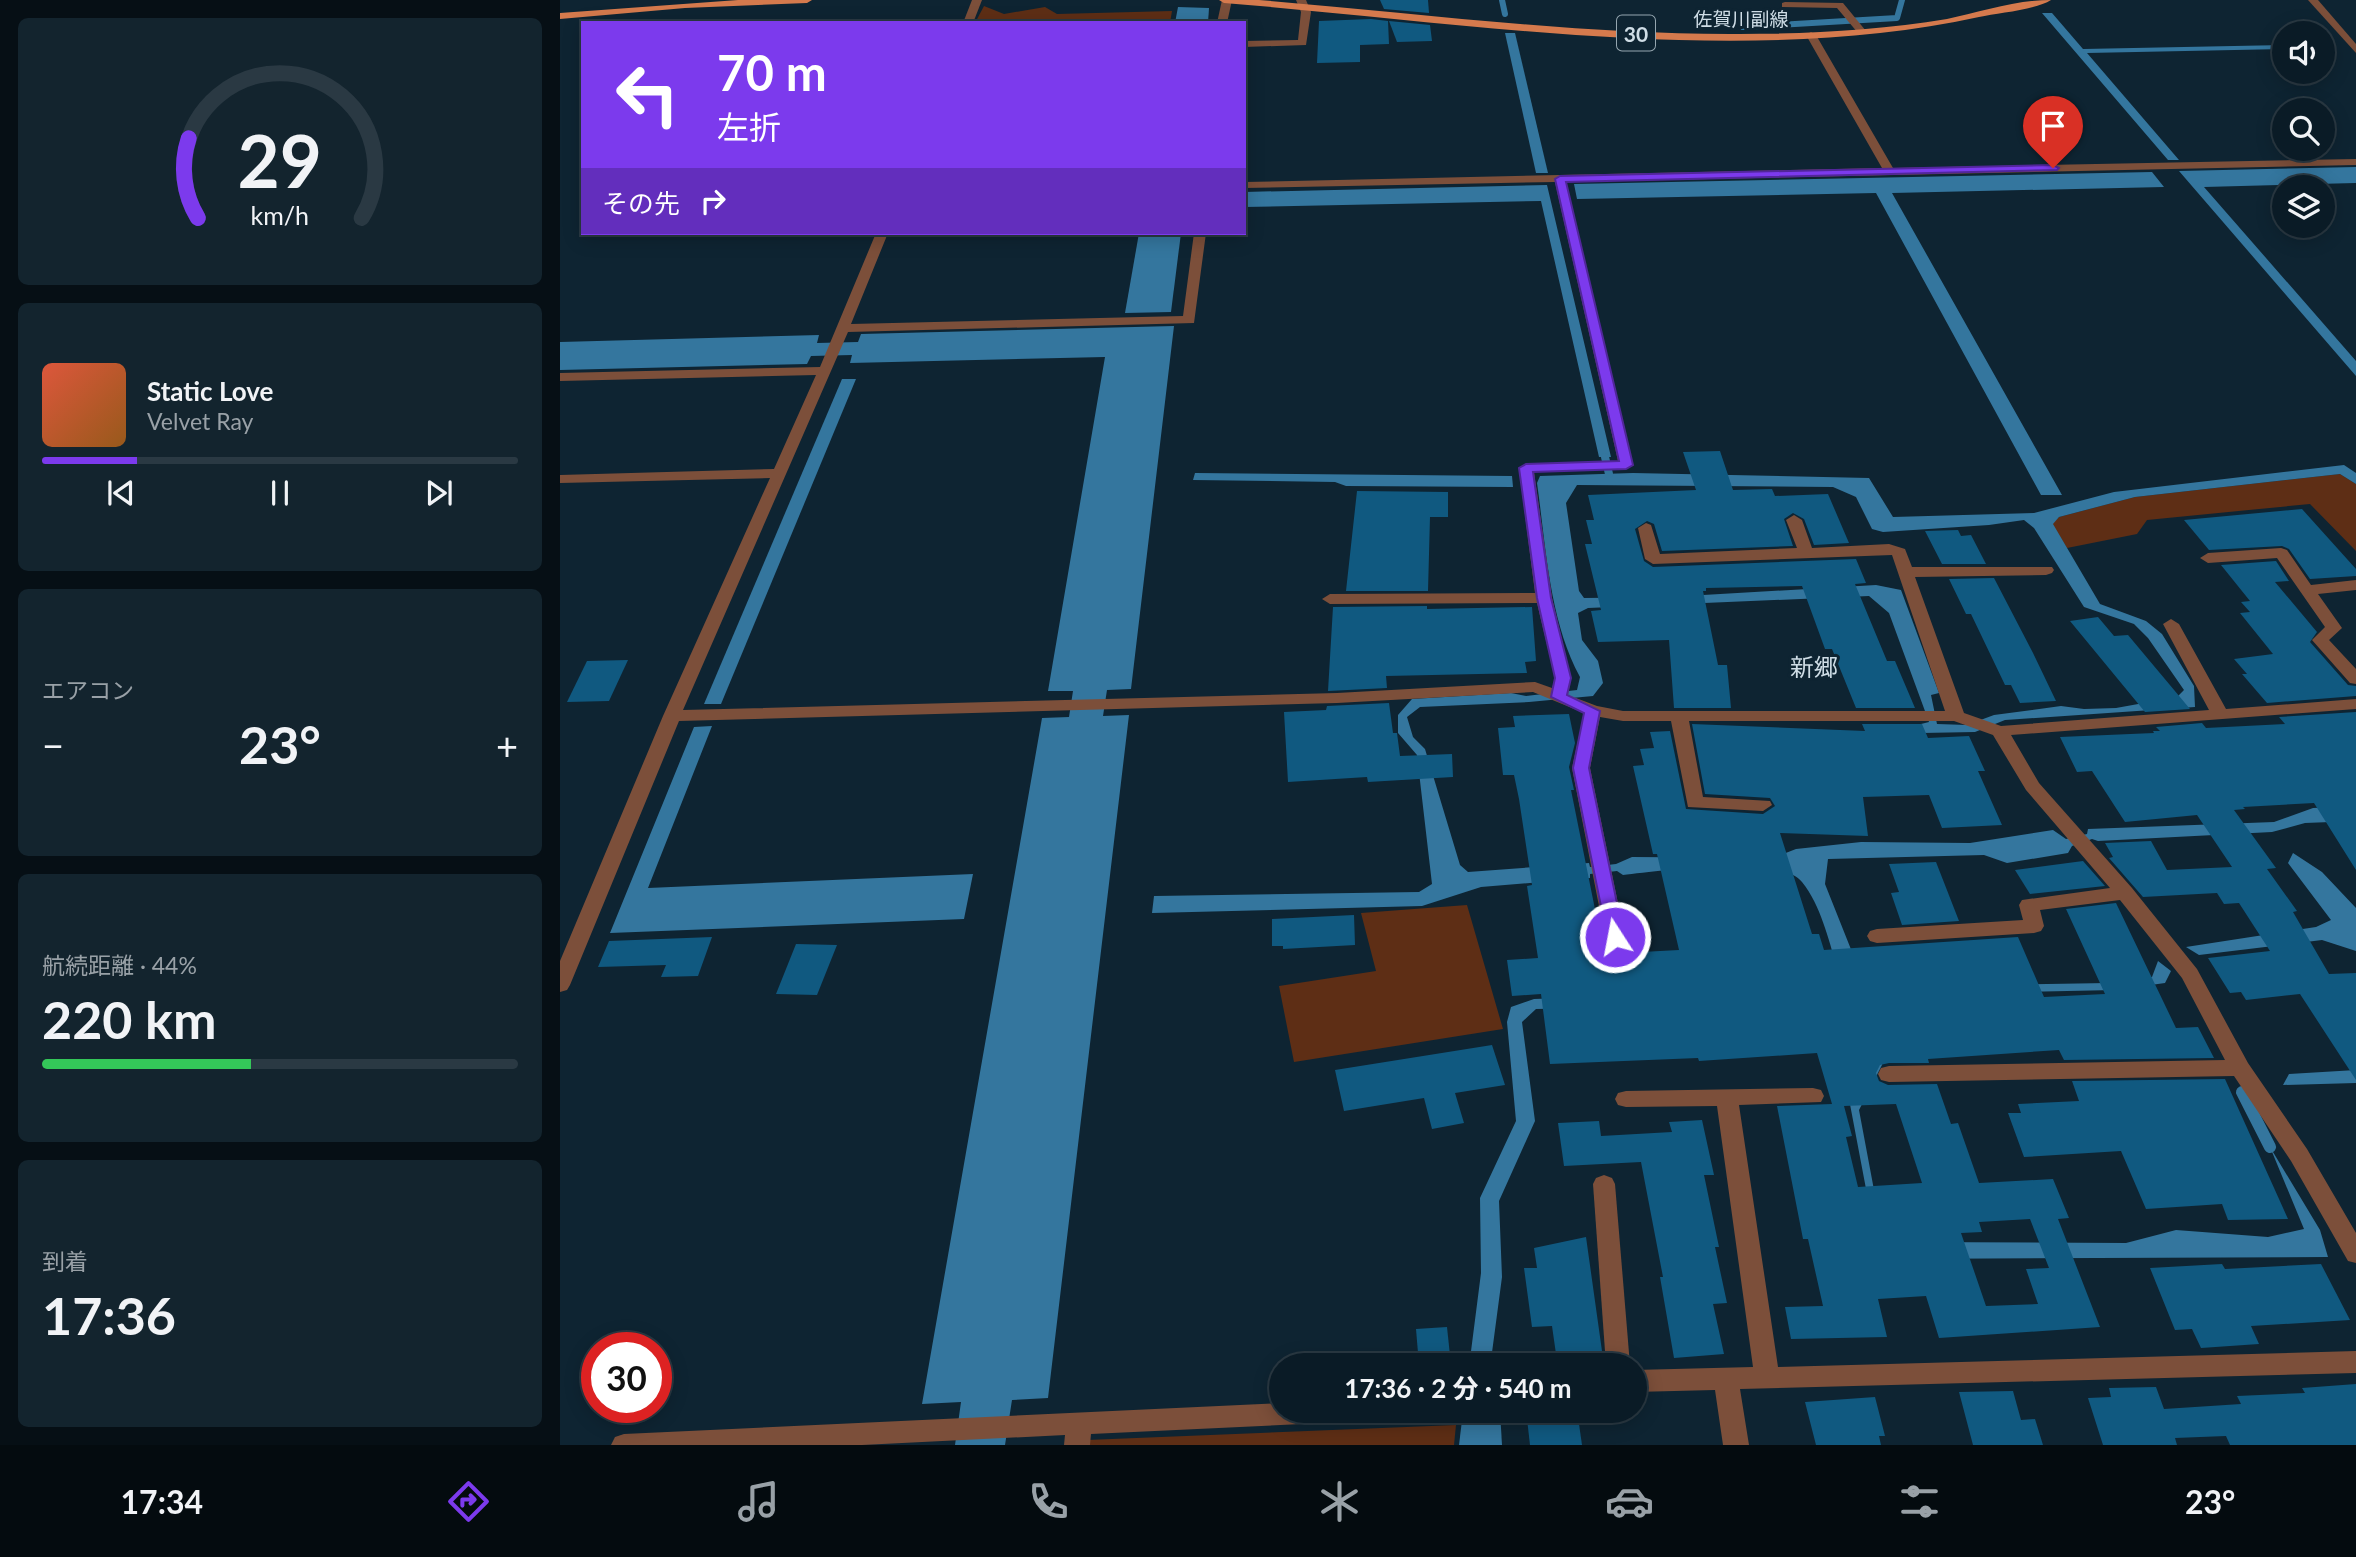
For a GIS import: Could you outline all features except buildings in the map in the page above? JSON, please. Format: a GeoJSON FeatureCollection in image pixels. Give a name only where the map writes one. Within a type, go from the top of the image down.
{"type":"FeatureCollection","features":[{"type":"Feature","properties":{"kind":"main road"},"geometry":{"type":"LineString","coordinates":[[560,16],[685,3],[807,0]]}},
{"type":"Feature","properties":{"kind":"main road","name":"佐賀川副線"},"geometry":{"type":"LineString","coordinates":[[1225,0],[1303,3],[1684,36],[1811,35],[1855,25],[1975,17],[2046,0]]}},
{"type":"Feature","properties":{"kind":"street"},"geometry":{"type":"LineString","coordinates":[[969,21],[977,0]]}},
{"type":"Feature","properties":{"kind":"street"},"geometry":{"type":"LineString","coordinates":[[1222,21],[1225,0]]}},
{"type":"Feature","properties":{"kind":"street"},"geometry":{"type":"LineString","coordinates":[[2313,0],[2356,50]]}},
{"type":"Feature","properties":{"kind":"street"},"geometry":{"type":"LineString","coordinates":[[1246,44],[1303,43],[1306,12],[1303,3]]}},
{"type":"Feature","properties":{"kind":"street"},"geometry":{"type":"LineString","coordinates":[[1785,5],[1840,5],[1855,25]]}},
{"type":"Feature","properties":{"kind":"street"},"geometry":{"type":"LineString","coordinates":[[1811,35],[1889,171]]}},
{"type":"Feature","properties":{"kind":"street"},"geometry":{"type":"LineString","coordinates":[[1246,185],[2356,162]]}},
{"type":"Feature","properties":{"kind":"street"},"geometry":{"type":"LineString","coordinates":[[1559,694],[1563,678],[1544,598],[1526,468],[1626,465],[1560,179]]}},
{"type":"Feature","properties":{"kind":"street"},"geometry":{"type":"LineString","coordinates":[[560,985],[564,965],[881,235]]}},
{"type":"Feature","properties":{"kind":"street"},"geometry":{"type":"LineString","coordinates":[[840,334],[1189,320],[1200,235]]}},
{"type":"Feature","properties":{"kind":"street"},"geometry":{"type":"LineString","coordinates":[[560,377],[827,364]]}},
{"type":"Feature","properties":{"kind":"street"},"geometry":{"type":"LineString","coordinates":[[560,479],[778,473]]}},
{"type":"Feature","properties":{"kind":"street"},"geometry":{"type":"LineString","coordinates":[[1794,520],[1806,553]]}},
{"type":"Feature","properties":{"kind":"street"},"geometry":{"type":"LineString","coordinates":[[1646,528],[1653,559],[1889,549],[1899,552],[1947,717]]}},
{"type":"Feature","properties":{"kind":"street"},"geometry":{"type":"LineString","coordinates":[[2208,558],[2281,553],[2334,628],[2320,640],[2356,679]]}},
{"type":"Feature","properties":{"kind":"street"},"geometry":{"type":"LineString","coordinates":[[1906,572],[2046,570]]}},
{"type":"Feature","properties":{"kind":"street"},"geometry":{"type":"LineString","coordinates":[[2307,590],[2356,585]]}},
{"type":"Feature","properties":{"kind":"street"},"geometry":{"type":"LineString","coordinates":[[1330,599],[1544,598]]}},
{"type":"Feature","properties":{"kind":"street"},"geometry":{"type":"LineString","coordinates":[[2171,624],[2220,714]]}},
{"type":"Feature","properties":{"kind":"street"},"geometry":{"type":"LineString","coordinates":[[672,716],[1337,698],[1535,687],[1559,694],[1592,711],[1623,716],[1947,717],[1996,730],[2356,704]]}},
{"type":"Feature","properties":{"kind":"street"},"geometry":{"type":"LineString","coordinates":[[1592,711],[1581,768],[1615,937]]}},
{"type":"Feature","properties":{"kind":"street"},"geometry":{"type":"LineString","coordinates":[[1679,715],[1695,803],[1763,804]]}},
{"type":"Feature","properties":{"kind":"street"},"geometry":{"type":"LineString","coordinates":[[1996,730],[2032,786],[2125,893],[2190,974],[2240,1068],[2299,1155],[2356,1254]]}},
{"type":"Feature","properties":{"kind":"street"},"geometry":{"type":"LineString","coordinates":[[1877,936],[2034,926],[2029,905],[2125,893]]}},
{"type":"Feature","properties":{"kind":"street"},"geometry":{"type":"LineString","coordinates":[[1889,1074],[2240,1068]]}},
{"type":"Feature","properties":{"kind":"street"},"geometry":{"type":"LineString","coordinates":[[1626,1099],[1813,1096]]}},
{"type":"Feature","properties":{"kind":"street"},"geometry":{"type":"LineString","coordinates":[[1727,1097],[1767,1378]]}},
{"type":"Feature","properties":{"kind":"street"},"geometry":{"type":"LineString","coordinates":[[1604,1184],[1617,1353]]}},
{"type":"Feature","properties":{"kind":"street"},"geometry":{"type":"LineString","coordinates":[[1647,1381],[2356,1362]]}},
{"type":"Feature","properties":{"kind":"street"},"geometry":{"type":"LineString","coordinates":[[1726,1378],[1736,1445]]}},
{"type":"Feature","properties":{"kind":"street"},"geometry":{"type":"LineString","coordinates":[[624,1445],[891,1439],[946,1431],[1013,1427],[1078,1434],[1269,1418]]}},
{"type":"Feature","properties":{"kind":"shaded area"},"geometry":{"type":"Polygon","coordinates":[[[984,6],[1004,14],[1045,7],[1057,14],[1172,11],[1170,21],[976,21],[984,6]]]}},
{"type":"Feature","properties":{"kind":"shaded area"},"geometry":{"type":"Polygon","coordinates":[[[2340,474],[2356,484],[2356,551],[2310,504],[2147,520],[2137,534],[2067,548],[2052,524],[2059,517],[2135,497],[2340,474]]]}},
{"type":"Feature","properties":{"kind":"shaded area"},"geometry":{"type":"Polygon","coordinates":[[[1467,905],[1503,1029],[1294,1062],[1279,986],[1376,971],[1361,913],[1467,905]]]}},
{"type":"Feature","properties":{"kind":"shaded area"},"geometry":{"type":"Polygon","coordinates":[[[1456,1425],[1454,1445],[1086,1445],[1087,1440],[1456,1425]]]}},
{"type":"Feature","properties":{"kind":"water"},"geometry":{"type":"Polygon","coordinates":[[[1178,7],[1209,8],[1208,21],[1175,21],[1178,7]]]}},
{"type":"Feature","properties":{"kind":"water"},"geometry":{"type":"Polygon","coordinates":[[[2042,13],[2052,13],[2083,49],[2272,45],[2272,49],[2087,53],[2179,160],[2168,160],[2042,13]]]}},
{"type":"Feature","properties":{"kind":"water"},"geometry":{"type":"Polygon","coordinates":[[[1505,33],[1515,33],[1548,173],[1536,173],[1505,33]]]}},
{"type":"Feature","properties":{"kind":"water"},"geometry":{"type":"Polygon","coordinates":[[[2356,167],[2356,183],[2335,184],[2335,175],[2272,175],[2272,185],[2204,187],[2356,361],[2356,376],[2179,171],[2356,167]]]}},
{"type":"Feature","properties":{"kind":"water"},"geometry":{"type":"Polygon","coordinates":[[[2152,172],[2164,187],[1892,193],[2062,495],[2041,495],[1876,193],[1577,199],[1574,184],[2152,172]]]}},
{"type":"Feature","properties":{"kind":"water"},"geometry":{"type":"Polygon","coordinates":[[[1547,185],[1611,457],[1599,457],[1541,201],[1246,207],[1246,192],[1547,185]]]}},
{"type":"Feature","properties":{"kind":"water"},"geometry":{"type":"Polygon","coordinates":[[[1139,235],[1181,235],[1171,312],[1125,313],[1139,235]]]}},
{"type":"Feature","properties":{"kind":"water"},"geometry":{"type":"Polygon","coordinates":[[[1174,326],[1131,689],[1107,690],[1103,716],[1129,715],[1048,1398],[1012,1400],[1005,1445],[955,1445],[961,1402],[922,1404],[1042,718],[1069,717],[1073,691],[1048,691],[1105,357],[850,363],[852,355],[811,356],[807,364],[560,370],[560,342],[819,335],[817,343],[858,342],[861,334],[1174,326]]]}},
{"type":"Feature","properties":{"kind":"water"},"geometry":{"type":"Polygon","coordinates":[[[842,379],[856,379],[721,704],[704,704],[842,379]]]}},
{"type":"Feature","properties":{"kind":"water"},"geometry":{"type":"Polygon","coordinates":[[[2344,465],[2356,473],[2356,484],[2340,474],[2135,497],[2059,517],[2053,524],[2100,604],[2146,621],[2162,634],[2194,686],[2195,707],[2005,720],[1975,732],[1922,733],[1921,724],[1929,722],[1889,613],[1869,596],[1588,608],[1578,613],[1582,640],[1598,661],[1603,683],[1593,696],[1420,707],[1407,717],[1413,737],[1425,749],[1460,865],[1468,872],[1589,863],[1590,867],[1616,864],[1632,857],[1773,858],[1796,849],[1861,842],[1970,843],[2053,830],[2066,839],[2087,834],[2088,829],[2274,822],[2313,808],[2356,806],[2356,821],[2305,823],[2272,832],[2098,841],[2092,839],[2072,846],[2068,853],[2007,863],[1984,855],[1828,859],[1825,884],[1858,967],[1977,985],[2108,983],[2152,977],[2158,961],[2171,971],[2165,983],[2115,990],[1977,993],[1888,1040],[1882,1065],[1859,1110],[1880,1222],[1903,1242],[2126,1243],[2176,1230],[2268,1237],[2304,1229],[2270,1147],[2320,1230],[2328,1257],[1896,1259],[1877,1247],[1849,1099],[1856,1002],[1536,1009],[1522,1022],[1535,1121],[1499,1201],[1502,1277],[1492,1353],[1471,1353],[1481,1273],[1480,1198],[1516,1121],[1507,1022],[1511,1007],[1534,999],[1821,989],[1837,967],[1809,891],[1789,873],[1745,866],[1717,866],[1623,875],[1617,871],[1590,874],[1590,878],[1481,887],[1422,906],[1152,913],[1154,896],[1419,892],[1432,884],[1417,755],[1398,733],[1398,715],[1412,699],[1511,693],[1526,696],[1577,690],[1580,677],[1561,632],[1550,582],[1537,483],[1540,476],[1633,473],[1869,478],[1893,517],[2034,513],[2114,492],[2344,465]],[[1577,485],[1566,503],[1579,591],[1584,598],[1669,597],[1876,585],[1901,590],[1939,693],[1931,695],[1937,724],[1967,725],[1994,715],[2061,706],[2084,709],[2116,708],[2177,697],[2184,690],[2148,638],[2134,624],[2084,607],[2034,528],[2024,520],[1883,532],[1872,529],[1856,497],[1833,487],[1577,485]]]}},
{"type":"Feature","properties":{"kind":"water"},"geometry":{"type":"Polygon","coordinates":[[[1195,473],[1512,476],[1513,487],[1346,486],[1335,482],[1193,480],[1195,473]]]}},
{"type":"Feature","properties":{"kind":"water"},"geometry":{"type":"Polygon","coordinates":[[[712,726],[648,888],[973,874],[964,919],[610,933],[694,727],[712,726]]]}},
{"type":"Feature","properties":{"kind":"water"},"geometry":{"type":"Polygon","coordinates":[[[2293,853],[2322,872],[2356,908],[2356,951],[2322,940],[2199,955],[2186,947],[2316,927],[2331,920],[2288,863],[2293,853]]]}},
{"type":"Feature","properties":{"kind":"water"},"geometry":{"type":"Polygon","coordinates":[[[2356,1070],[2356,1083],[2283,1085],[2289,1074],[2356,1070]]]}},
{"type":"Feature","properties":{"kind":"water"},"geometry":{"type":"Polygon","coordinates":[[[1462,1423],[1501,1423],[1502,1445],[1459,1445],[1462,1423]]]}},
{"type":"Feature","properties":{"kind":"waterway"},"geometry":{"type":"LineString","coordinates":[[1502,0],[1505,14]]}},
{"type":"Feature","properties":{"kind":"waterway"},"geometry":{"type":"LineString","coordinates":[[1743,27],[1897,18],[1902,0]]}},
{"type":"Feature","properties":{"kind":"waterway"},"geometry":{"type":"LineString","coordinates":[[1605,457],[1609,474]]}},
{"type":"Feature","properties":{"kind":"waterway"},"geometry":{"type":"LineString","coordinates":[[2242,1092],[2270,1147]]}},
{"type":"Feature","properties":{"kind":"district","name":"新郷"},"geometry":{"type":"Point","coordinates":[1814,666]}},
{"type":"Feature","properties":{"kind":"route"},"geometry":{"type":"LineString","coordinates":[[1615,937],[1581,768],[1592,711],[1559,697],[1563,678],[1544,598],[1526,468],[1626,465],[1560,179],[2053,168]]}}]}
